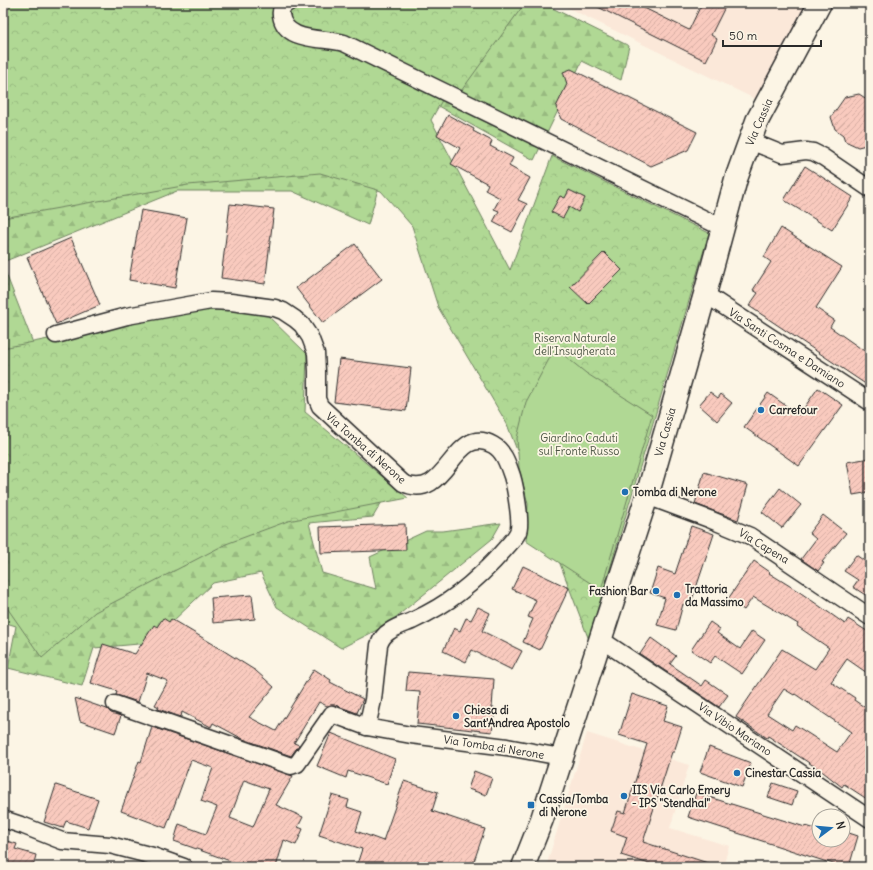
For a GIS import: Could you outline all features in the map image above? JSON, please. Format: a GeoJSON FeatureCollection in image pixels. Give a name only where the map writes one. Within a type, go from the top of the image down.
{"type":"FeatureCollection","features":[{"type":"Feature","properties":{"kind":"main road","name":"Via Cassia"},"geometry":{"type":"LineString","coordinates":[[523,867],[542,819],[647,496],[705,294],[736,179],[757,121],[820,3]]}},
{"type":"Feature","properties":{"kind":"street"},"geometry":{"type":"LineString","coordinates":[[288,3],[284,5],[280,11],[281,17],[289,30],[296,34],[344,44],[722,228]]}},
{"type":"Feature","properties":{"kind":"street"},"geometry":{"type":"LineString","coordinates":[[750,141],[782,154],[806,151],[813,152],[823,157],[870,189]]}},
{"type":"Feature","properties":{"kind":"street","name":"Via Santi Cosma e Damiano"},"geometry":{"type":"LineString","coordinates":[[705,294],[870,402]]}},
{"type":"Feature","properties":{"kind":"street","name":"Via Tomba di Nerone"},"geometry":{"type":"LineString","coordinates":[[56,335],[127,316],[211,301],[275,308],[283,311],[295,319],[310,337],[316,353],[317,399],[320,406],[403,483],[415,486],[430,483],[438,477],[460,450],[468,444],[484,442],[494,446],[500,451],[513,482],[519,522],[518,533],[486,571],[456,596],[429,613],[390,631],[383,638],[379,645],[373,700],[367,727],[410,735],[507,747],[561,758]]}},
{"type":"Feature","properties":{"kind":"street","name":"Via Capena"},"geometry":{"type":"LineString","coordinates":[[647,496],[750,536],[870,617]]}},
{"type":"Feature","properties":{"kind":"street","name":"Via Vibio Mariano"},"geometry":{"type":"LineString","coordinates":[[600,639],[870,819]]}},
{"type":"Feature","properties":{"kind":"street"},"geometry":{"type":"LineString","coordinates":[[115,704],[292,766],[297,764],[332,714],[367,727]]}},
{"type":"Feature","properties":{"kind":"street"},"geometry":{"type":"LineString","coordinates":[[3,819],[62,841],[110,845],[153,856],[184,867]]}},
{"type":"Feature","properties":{"kind":"shaded area"},"geometry":{"type":"Polygon","coordinates":[[[558,3],[810,3],[755,99],[558,3]]]}},
{"type":"Feature","properties":{"kind":"shaded area","name":"IIS Via Carlo Emery - IPS \"Stendhal\""},"geometry":{"type":"Polygon","coordinates":[[[587,733],[689,765],[670,828],[729,846],[723,867],[546,867],[587,733]]]}},
{"type":"Feature","properties":{"kind":"green space"},"geometry":{"type":"Polygon","coordinates":[[[3,3],[542,3],[629,46],[621,80],[582,61],[534,160],[406,88],[368,225],[292,191],[177,191],[3,262],[3,3]]]}},
{"type":"Feature","properties":{"kind":"green space","name":"Riserva Naturale dell'Insugherata"},"geometry":{"type":"Polygon","coordinates":[[[3,3],[525,3],[456,98],[446,93],[431,120],[510,270],[552,156],[709,233],[589,640],[507,424],[438,307],[412,226],[381,191],[320,173],[188,185],[3,218],[3,3]]]}},
{"type":"Feature","properties":{"kind":"green space"},"geometry":{"type":"Polygon","coordinates":[[[3,266],[35,348],[3,374],[3,266]]]}},
{"type":"Feature","properties":{"kind":"green space"},"geometry":{"type":"Polygon","coordinates":[[[199,309],[264,312],[307,354],[305,412],[408,498],[288,521],[226,544],[95,612],[42,658],[3,602],[3,348],[199,309]]]}},
{"type":"Feature","properties":{"kind":"green space","name":"Giardino Caduti sul Fronte Russo"},"geometry":{"type":"Polygon","coordinates":[[[555,348],[586,373],[652,415],[601,590],[526,541],[528,504],[519,468],[517,438],[526,402],[555,348]]]}},
{"type":"Feature","properties":{"kind":"green space"},"geometry":{"type":"Polygon","coordinates":[[[3,400],[383,500],[373,517],[309,523],[322,573],[376,589],[370,557],[426,531],[443,531],[501,523],[492,539],[385,626],[341,648],[277,607],[261,573],[213,583],[150,643],[94,648],[82,686],[8,668],[16,626],[3,622],[3,400]]]}},
{"type":"Feature","properties":{"kind":"building"},"geometry":{"type":"Polygon","coordinates":[[[590,3],[634,3],[689,30],[702,3],[727,3],[711,35],[717,39],[706,61],[590,3]]]}},
{"type":"Feature","properties":{"kind":"building"},"geometry":{"type":"Polygon","coordinates":[[[571,69],[697,132],[688,150],[651,166],[561,119],[556,107],[567,84],[563,72],[571,69]]]}},
{"type":"Feature","properties":{"kind":"building"},"geometry":{"type":"Polygon","coordinates":[[[859,94],[870,101],[870,144],[858,147],[845,141],[843,135],[835,129],[831,117],[845,97],[859,94]]]}},
{"type":"Feature","properties":{"kind":"building"},"geometry":{"type":"Polygon","coordinates":[[[448,115],[492,141],[490,146],[513,158],[509,166],[530,178],[518,200],[527,204],[512,232],[493,222],[499,211],[494,209],[500,198],[485,190],[488,184],[451,164],[460,148],[437,135],[448,115]]]}},
{"type":"Feature","properties":{"kind":"building"},"geometry":{"type":"Polygon","coordinates":[[[805,166],[853,197],[832,230],[784,200],[805,166]]]}},
{"type":"Feature","properties":{"kind":"building"},"geometry":{"type":"Polygon","coordinates":[[[569,190],[585,198],[578,212],[569,207],[563,218],[551,212],[560,196],[565,198],[569,190]]]}},
{"type":"Feature","properties":{"kind":"building"},"geometry":{"type":"Polygon","coordinates":[[[230,204],[274,209],[265,284],[221,278],[230,204]]]}},
{"type":"Feature","properties":{"kind":"building"},"geometry":{"type":"Polygon","coordinates":[[[141,210],[187,218],[175,288],[129,280],[141,210]]]}},
{"type":"Feature","properties":{"kind":"building"},"geometry":{"type":"Polygon","coordinates":[[[781,228],[842,267],[816,308],[834,320],[830,327],[870,355],[870,387],[749,306],[758,293],[753,290],[771,262],[764,257],[781,228]]]}},
{"type":"Feature","properties":{"kind":"building"},"geometry":{"type":"Polygon","coordinates":[[[71,238],[100,305],[56,324],[27,257],[71,238]]]}},
{"type":"Feature","properties":{"kind":"building"},"geometry":{"type":"Polygon","coordinates":[[[355,244],[382,279],[323,323],[296,288],[355,244]]]}},
{"type":"Feature","properties":{"kind":"building"},"geometry":{"type":"Polygon","coordinates":[[[604,252],[622,270],[588,304],[570,287],[604,252]]]}},
{"type":"Feature","properties":{"kind":"building"},"geometry":{"type":"Polygon","coordinates":[[[339,359],[411,368],[406,411],[334,402],[339,359]]]}},
{"type":"Feature","properties":{"kind":"building"},"geometry":{"type":"Polygon","coordinates":[[[818,388],[843,405],[799,466],[744,427],[768,393],[799,415],[818,388]]]}},
{"type":"Feature","properties":{"kind":"building"},"geometry":{"type":"Polygon","coordinates":[[[710,392],[718,398],[721,394],[732,403],[717,421],[699,405],[710,392]]]}},
{"type":"Feature","properties":{"kind":"building"},"geometry":{"type":"Polygon","coordinates":[[[870,458],[870,492],[853,495],[847,462],[870,458]]]}},
{"type":"Feature","properties":{"kind":"building"},"geometry":{"type":"Polygon","coordinates":[[[704,472],[748,485],[738,520],[695,504],[704,472]]]}},
{"type":"Feature","properties":{"kind":"building"},"geometry":{"type":"Polygon","coordinates":[[[780,488],[801,505],[782,528],[762,512],[780,488]]]}},
{"type":"Feature","properties":{"kind":"building"},"geometry":{"type":"Polygon","coordinates":[[[823,515],[846,533],[822,562],[824,563],[818,571],[801,559],[816,539],[809,533],[823,515]]]}},
{"type":"Feature","properties":{"kind":"building"},"geometry":{"type":"Polygon","coordinates":[[[405,524],[406,550],[321,553],[320,527],[405,524]]]}},
{"type":"Feature","properties":{"kind":"building"},"geometry":{"type":"Polygon","coordinates":[[[691,526],[714,534],[690,606],[683,604],[676,630],[657,625],[665,598],[650,593],[658,568],[675,574],[691,526]]]}},
{"type":"Feature","properties":{"kind":"building"},"geometry":{"type":"Polygon","coordinates":[[[856,555],[870,565],[870,598],[853,587],[858,580],[844,571],[856,555]]]}},
{"type":"Feature","properties":{"kind":"building"},"geometry":{"type":"Polygon","coordinates":[[[754,561],[770,572],[769,573],[801,593],[845,624],[848,619],[870,633],[870,675],[847,659],[831,682],[855,698],[854,700],[870,711],[870,801],[844,784],[842,787],[823,772],[736,717],[782,649],[815,669],[829,648],[797,626],[798,624],[753,597],[744,610],[728,599],[754,561]],[[784,689],[767,714],[792,730],[795,725],[837,752],[851,732],[795,694],[794,695],[784,689]]]}},
{"type":"Feature","properties":{"kind":"building"},"geometry":{"type":"Polygon","coordinates":[[[523,566],[569,588],[540,650],[523,642],[533,619],[528,617],[536,600],[512,589],[523,566]]]}},
{"type":"Feature","properties":{"kind":"building"},"geometry":{"type":"Polygon","coordinates":[[[252,595],[255,619],[213,623],[211,598],[252,595]]]}},
{"type":"Feature","properties":{"kind":"building"},"geometry":{"type":"Polygon","coordinates":[[[478,607],[490,613],[482,631],[522,651],[512,670],[472,650],[466,662],[443,651],[454,628],[460,631],[466,618],[471,620],[478,607]]]}},
{"type":"Feature","properties":{"kind":"building"},"geometry":{"type":"Polygon","coordinates":[[[163,618],[169,622],[171,619],[213,644],[256,671],[274,687],[249,717],[276,731],[314,669],[331,680],[330,682],[363,699],[357,713],[335,705],[327,706],[319,702],[294,743],[299,745],[291,756],[243,739],[213,723],[211,727],[182,712],[181,717],[158,709],[159,707],[155,705],[168,681],[147,673],[138,702],[116,695],[117,691],[91,683],[103,644],[135,654],[154,625],[157,627],[163,618]]]}},
{"type":"Feature","properties":{"kind":"building"},"geometry":{"type":"Polygon","coordinates":[[[710,622],[720,629],[717,633],[740,649],[752,631],[765,640],[742,674],[715,656],[710,663],[691,650],[710,622]]]}},
{"type":"Feature","properties":{"kind":"building"},"geometry":{"type":"Polygon","coordinates":[[[651,638],[676,656],[670,664],[702,686],[706,680],[728,695],[719,707],[640,654],[651,638]]]}},
{"type":"Feature","properties":{"kind":"building"},"geometry":{"type":"Polygon","coordinates":[[[408,672],[494,679],[492,708],[495,708],[492,732],[417,724],[420,692],[406,691],[408,672]]]}},
{"type":"Feature","properties":{"kind":"building"},"geometry":{"type":"Polygon","coordinates":[[[632,694],[668,706],[663,721],[682,727],[674,752],[672,752],[643,842],[714,865],[713,867],[659,867],[621,855],[627,837],[611,831],[618,811],[625,813],[647,744],[619,735],[632,694]]]}},
{"type":"Feature","properties":{"kind":"building"},"geometry":{"type":"Polygon","coordinates":[[[75,698],[107,709],[111,713],[121,716],[115,733],[80,721],[75,698]]]}},
{"type":"Feature","properties":{"kind":"building"},"geometry":{"type":"Polygon","coordinates":[[[152,727],[293,776],[276,805],[303,817],[298,827],[303,829],[296,845],[284,840],[276,867],[247,867],[174,841],[179,824],[206,834],[217,807],[201,801],[213,768],[191,760],[166,828],[121,811],[139,761],[141,762],[152,727]],[[244,780],[230,818],[253,827],[269,789],[244,780]]]}},
{"type":"Feature","properties":{"kind":"building"},"geometry":{"type":"Polygon","coordinates":[[[331,733],[395,759],[387,784],[348,771],[346,778],[317,766],[331,733]]]}},
{"type":"Feature","properties":{"kind":"building"},"geometry":{"type":"Polygon","coordinates":[[[709,747],[751,763],[742,787],[700,772],[709,747]]]}},
{"type":"Feature","properties":{"kind":"building"},"geometry":{"type":"Polygon","coordinates":[[[474,771],[492,778],[486,795],[468,789],[474,771]]]}},
{"type":"Feature","properties":{"kind":"building"},"geometry":{"type":"Polygon","coordinates":[[[404,781],[438,792],[432,811],[485,829],[472,867],[356,867],[362,849],[319,835],[332,795],[349,800],[347,807],[362,812],[356,831],[383,841],[404,781]]]}},
{"type":"Feature","properties":{"kind":"building"},"geometry":{"type":"Polygon","coordinates":[[[773,783],[797,791],[792,805],[768,797],[773,783]]]}},
{"type":"Feature","properties":{"kind":"building"},"geometry":{"type":"Polygon","coordinates":[[[56,785],[98,799],[88,828],[66,821],[63,828],[44,822],[56,785]]]}},
{"type":"Feature","properties":{"kind":"building"},"geometry":{"type":"Polygon","coordinates":[[[696,793],[805,827],[811,828],[811,848],[851,848],[851,834],[858,836],[849,867],[843,867],[688,817],[696,793]]]}},
{"type":"Feature","properties":{"kind":"building"},"geometry":{"type":"Polygon","coordinates":[[[3,840],[17,844],[15,849],[36,855],[33,867],[7,867],[9,860],[3,859],[3,840]]]}},
{"type":"Feature","properties":{"kind":"place","name":"Carrefour"},"geometry":{"type":"Point","coordinates":[761,410]}},
{"type":"Feature","properties":{"kind":"place","name":"Tomba di Nerone"},"geometry":{"type":"Point","coordinates":[625,492]}},
{"type":"Feature","properties":{"kind":"place","name":"Fashion Bar"},"geometry":{"type":"Point","coordinates":[656,591]}},
{"type":"Feature","properties":{"kind":"place","name":"Trattoria da Massimo"},"geometry":{"type":"Point","coordinates":[677,595]}},
{"type":"Feature","properties":{"kind":"place","name":"Chiesa di Sant'Andrea Apostolo"},"geometry":{"type":"Point","coordinates":[456,716]}},
{"type":"Feature","properties":{"kind":"place","name":"Cinestar Cassia"},"geometry":{"type":"Point","coordinates":[737,773]}},
{"type":"Feature","properties":{"kind":"place","name":"IIS Via Carlo Emery - IPS \"Stendhal\""},"geometry":{"type":"Point","coordinates":[624,796]}},
{"type":"Feature","properties":{"kind":"place","name":"Cassia/Tomba di Nerone"},"geometry":{"type":"Point","coordinates":[531,805]}}]}
